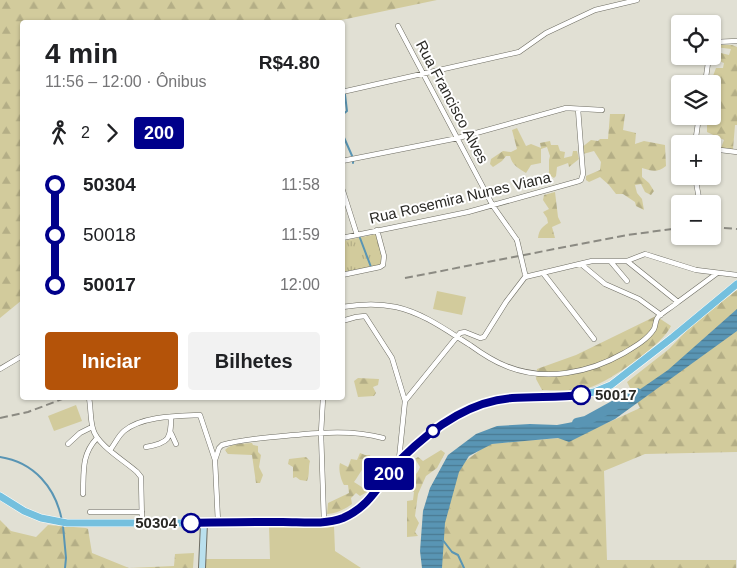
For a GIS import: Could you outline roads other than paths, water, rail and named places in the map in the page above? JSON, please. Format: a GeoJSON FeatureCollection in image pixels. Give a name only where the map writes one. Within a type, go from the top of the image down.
{"type":"FeatureCollection","features":[{"type":"Feature","properties":{"kind":"main road"},"geometry":{"type":"LineString","coordinates":[[0,496],[32,514],[53,521],[67,523],[324,522],[344,517],[366,503],[399,461],[422,439],[470,407],[489,401],[511,398],[573,396],[594,392],[611,385],[737,284]]}},
{"type":"Feature","properties":{"kind":"main road"},"geometry":{"type":"LineString","coordinates":[[202,568],[204,523]]}},
{"type":"Feature","properties":{"kind":"street"},"geometry":{"type":"LineString","coordinates":[[345,92],[519,52],[546,33],[589,13],[605,7],[637,0]]}},
{"type":"Feature","properties":{"kind":"street","name":"Rua Francisco Alves"},"geometry":{"type":"LineString","coordinates":[[398,26],[493,206],[518,240],[525,276]]}},
{"type":"Feature","properties":{"kind":"street"},"geometry":{"type":"LineString","coordinates":[[721,42],[737,41]]}},
{"type":"Feature","properties":{"kind":"street"},"geometry":{"type":"LineString","coordinates":[[345,160],[458,138],[566,108],[602,110]]}},
{"type":"Feature","properties":{"kind":"street","name":"Rua Rosemira Nunes Viana"},"geometry":{"type":"LineString","coordinates":[[345,237],[493,206],[581,180],[583,174],[578,108]]}},
{"type":"Feature","properties":{"kind":"street"},"geometry":{"type":"LineString","coordinates":[[721,150],[737,152]]}},
{"type":"Feature","properties":{"kind":"street"},"geometry":{"type":"LineString","coordinates":[[345,197],[357,235]]}},
{"type":"Feature","properties":{"kind":"street"},"geometry":{"type":"LineString","coordinates":[[345,274],[383,265],[384,256],[377,230]]}},
{"type":"Feature","properties":{"kind":"street"},"geometry":{"type":"LineString","coordinates":[[405,401],[456,336],[463,331],[482,338],[525,276],[592,261],[627,261],[647,254],[687,268],[716,274],[737,275]]}},
{"type":"Feature","properties":{"kind":"street"},"geometry":{"type":"LineString","coordinates":[[627,261],[678,302]]}},
{"type":"Feature","properties":{"kind":"street"},"geometry":{"type":"LineString","coordinates":[[611,262],[628,281]]}},
{"type":"Feature","properties":{"kind":"street"},"geometry":{"type":"LineString","coordinates":[[581,264],[604,284],[643,302],[661,315]]}},
{"type":"Feature","properties":{"kind":"street"},"geometry":{"type":"LineString","coordinates":[[543,273],[594,339]]}},
{"type":"Feature","properties":{"kind":"street"},"geometry":{"type":"LineString","coordinates":[[345,307],[371,304],[395,307],[433,321],[485,355],[508,367],[536,374],[566,373],[596,366],[630,349],[650,334],[655,327],[657,318],[716,274]]}},
{"type":"Feature","properties":{"kind":"street"},"geometry":{"type":"LineString","coordinates":[[354,306],[356,317]]}},
{"type":"Feature","properties":{"kind":"street"},"geometry":{"type":"LineString","coordinates":[[345,320],[366,316],[392,358],[405,401],[399,461]]}},
{"type":"Feature","properties":{"kind":"street"},"geometry":{"type":"LineString","coordinates":[[0,369],[20,357]]}},
{"type":"Feature","properties":{"kind":"street"},"geometry":{"type":"LineString","coordinates":[[89,400],[92,427],[97,438],[139,474],[142,488],[142,523]]}},
{"type":"Feature","properties":{"kind":"street"},"geometry":{"type":"LineString","coordinates":[[323,400],[321,433],[324,522]]}},
{"type":"Feature","properties":{"kind":"street"},"geometry":{"type":"LineString","coordinates":[[110,450],[119,437],[130,428],[156,419],[200,415],[215,460],[218,522]]}},
{"type":"Feature","properties":{"kind":"street"},"geometry":{"type":"LineString","coordinates":[[146,447],[160,444],[168,438],[171,433],[172,417]]}},
{"type":"Feature","properties":{"kind":"street"},"geometry":{"type":"LineString","coordinates":[[68,444],[80,433],[92,427]]}},
{"type":"Feature","properties":{"kind":"street"},"geometry":{"type":"LineString","coordinates":[[215,460],[219,448],[225,444],[258,438],[354,432],[383,438]]}},
{"type":"Feature","properties":{"kind":"street"},"geometry":{"type":"LineString","coordinates":[[171,433],[176,444]]}},
{"type":"Feature","properties":{"kind":"street"},"geometry":{"type":"LineString","coordinates":[[83,494],[85,457],[90,446],[97,438]]}},
{"type":"Feature","properties":{"kind":"street"},"geometry":{"type":"LineString","coordinates":[[90,512],[142,512]]}},
{"type":"Feature","properties":{"kind":"water"},"geometry":{"type":"Polygon","coordinates":[[[737,309],[737,331],[615,419],[569,442],[558,438],[492,444],[469,456],[459,472],[445,523],[442,568],[422,568],[420,551],[423,511],[430,488],[448,455],[476,434],[497,426],[557,425],[600,417],[668,370],[737,309]]]}},
{"type":"Feature","properties":{"kind":"waterway"},"geometry":{"type":"LineString","coordinates":[[345,95],[347,111],[345,113]]}},
{"type":"Feature","properties":{"kind":"waterway"},"geometry":{"type":"LineString","coordinates":[[345,140],[353,158],[353,163]]}},
{"type":"Feature","properties":{"kind":"waterway"},"geometry":{"type":"LineString","coordinates":[[360,238],[371,267]]}},
{"type":"Feature","properties":{"kind":"waterway"},"geometry":{"type":"LineString","coordinates":[[577,423],[586,421],[637,393]]}},
{"type":"Feature","properties":{"kind":"waterway"},"geometry":{"type":"LineString","coordinates":[[0,457],[23,464],[41,478],[55,498],[62,521]]}},
{"type":"Feature","properties":{"kind":"waterway"},"geometry":{"type":"LineString","coordinates":[[63,526],[65,568]]}},
{"type":"Feature","properties":{"kind":"waterway"},"geometry":{"type":"LineString","coordinates":[[442,539],[452,552],[458,555],[464,568]]}},
{"type":"Feature","properties":{"kind":"railway"},"geometry":{"type":"LineString","coordinates":[[721,228],[737,229]]}},
{"type":"Feature","properties":{"kind":"railway"},"geometry":{"type":"LineString","coordinates":[[405,278],[627,235],[671,229]]}},
{"type":"Feature","properties":{"kind":"railway"},"geometry":{"type":"LineString","coordinates":[[0,418],[28,412],[60,400]]}},
{"type":"Feature","properties":{"kind":"place","name":"50017"},"geometry":{"type":"Point","coordinates":[581,395]}},
{"type":"Feature","properties":{"kind":"place","name":"50304"},"geometry":{"type":"Point","coordinates":[191,523]}}]}
